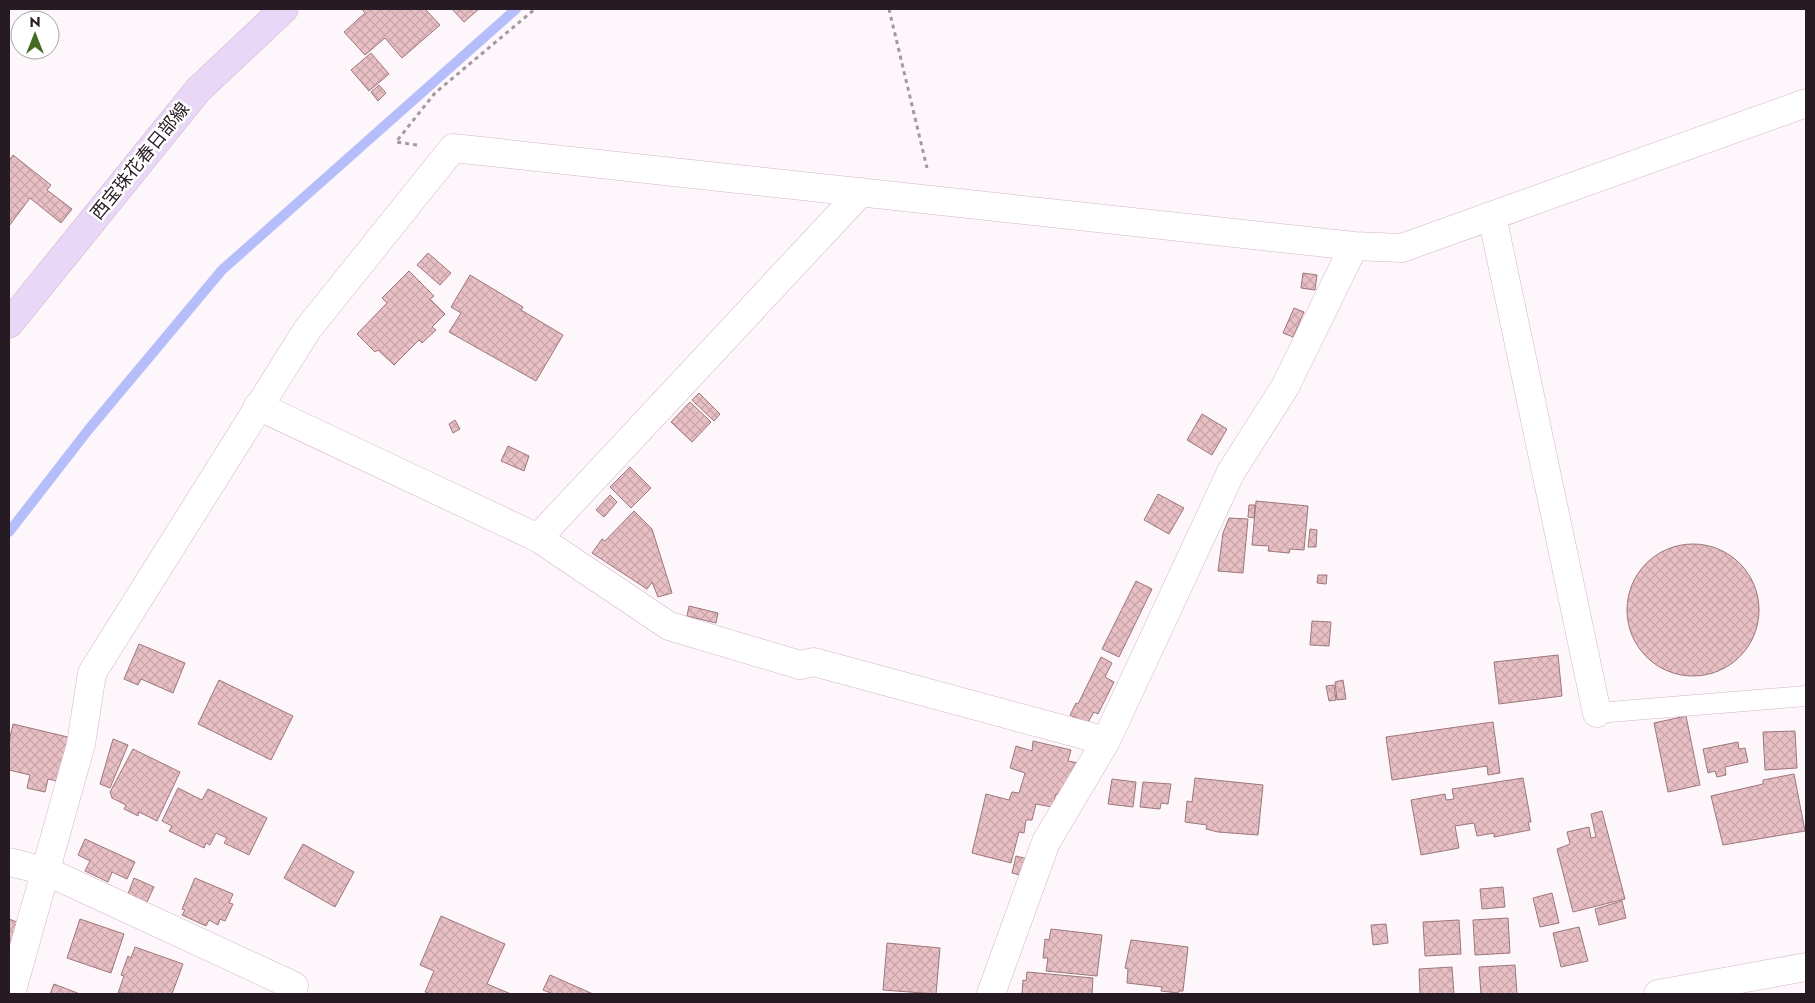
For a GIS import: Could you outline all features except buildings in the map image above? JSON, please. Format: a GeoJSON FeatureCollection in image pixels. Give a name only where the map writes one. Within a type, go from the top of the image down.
{"type":"FeatureCollection","features":[{"type":"Feature","properties":{"kind":"main road","name":"西宝珠花春日部線"},"geometry":{"type":"LineString","coordinates":[[9,324],[198,90],[284,9]]}},
{"type":"Feature","properties":{"kind":"street"},"geometry":{"type":"LineString","coordinates":[[11,994],[81,744],[92,673],[306,330],[453,148],[1354,246],[1402,248],[1806,103]]}},
{"type":"Feature","properties":{"kind":"street"},"geometry":{"type":"LineString","coordinates":[[538,538],[861,192]]}},
{"type":"Feature","properties":{"kind":"street"},"geometry":{"type":"LineString","coordinates":[[1492,216],[1597,713]]}},
{"type":"Feature","properties":{"kind":"street"},"geometry":{"type":"LineString","coordinates":[[991,994],[1046,842],[1106,742],[1231,472],[1285,387],[1354,246]]}},
{"type":"Feature","properties":{"kind":"street"},"geometry":{"type":"LineString","coordinates":[[258,406],[538,538],[669,626],[800,665],[814,662],[1106,742]]}},
{"type":"Feature","properties":{"kind":"street"},"geometry":{"type":"LineString","coordinates":[[9,862],[46,871],[294,986]]}},
{"type":"Feature","properties":{"kind":"street"},"geometry":{"type":"LineString","coordinates":[[1658,994],[1806,967]]}},
{"type":"Feature","properties":{"kind":"lane"},"geometry":{"type":"LineString","coordinates":[[1597,713],[1806,696]]}},
{"type":"Feature","properties":{"kind":"path"},"geometry":{"type":"LineString","coordinates":[[453,148],[396,142],[435,93],[535,9]]}},
{"type":"Feature","properties":{"kind":"path"},"geometry":{"type":"LineString","coordinates":[[889,9],[935,201]]}},
{"type":"Feature","properties":{"kind":"waterway"},"geometry":{"type":"LineString","coordinates":[[9,532],[89,429],[222,270],[516,9]]}}]}
